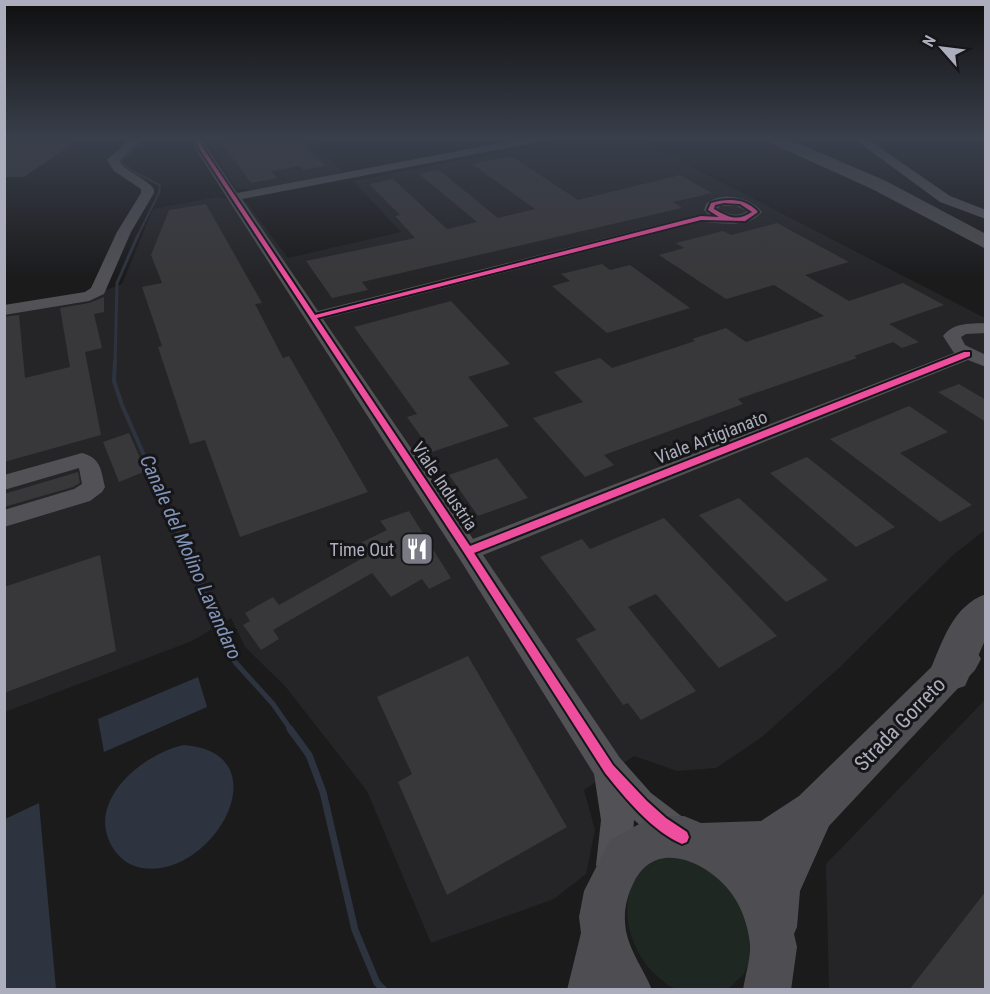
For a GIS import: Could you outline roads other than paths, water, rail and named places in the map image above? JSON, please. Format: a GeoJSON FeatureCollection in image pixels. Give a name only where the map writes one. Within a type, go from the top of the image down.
{"type":"FeatureCollection","features":[{"type":"Feature","properties":{"kind":"highway"},"geometry":{"type":"LineString","coordinates":[[877,184],[986,243]]}},
{"type":"Feature","properties":{"kind":"highway"},"geometry":{"type":"LineString","coordinates":[[892,184],[986,234]]}},
{"type":"Feature","properties":{"kind":"highway"},"geometry":{"type":"LineString","coordinates":[[894,192],[986,250]]}},
{"type":"Feature","properties":{"kind":"highway"},"geometry":{"type":"LineString","coordinates":[[950,673],[965,634],[986,610]]}},
{"type":"Feature","properties":{"kind":"main road","name":"Strada Gorreto"},"geometry":{"type":"LineString","coordinates":[[610,875],[623,856],[640,844],[660,837],[766,842],[814,811],[986,636]]}},
{"type":"Feature","properties":{"kind":"main road","name":"Strada Gorreto"},"geometry":{"type":"LineString","coordinates":[[773,971],[778,890],[814,811]]}},
{"type":"Feature","properties":{"kind":"main road"},"geometry":{"type":"LineString","coordinates":[[693,840],[727,856],[748,877],[764,902],[773,971]]}},
{"type":"Feature","properties":{"kind":"main road"},"geometry":{"type":"LineString","coordinates":[[610,875],[602,902],[603,933],[611,962],[627,990]]}},
{"type":"Feature","properties":{"kind":"main road"},"geometry":{"type":"LineString","coordinates":[[591,990],[603,933]]}},
{"type":"Feature","properties":{"kind":"street"},"geometry":{"type":"LineString","coordinates":[[4,310],[89,296],[98,291],[129,222],[148,195],[148,189],[143,184]]}},
{"type":"Feature","properties":{"kind":"street","name":"Viale Industria"},"geometry":{"type":"LineString","coordinates":[[226,184],[468,551],[609,770],[648,813],[693,840]]}},
{"type":"Feature","properties":{"kind":"street"},"geometry":{"type":"LineString","coordinates":[[234,197],[300,184]]}},
{"type":"Feature","properties":{"kind":"street"},"geometry":{"type":"LineString","coordinates":[[924,184],[945,199],[986,215]]}},
{"type":"Feature","properties":{"kind":"street"},"geometry":{"type":"LineString","coordinates":[[313,317],[706,214],[723,218],[745,219],[754,215],[755,212],[750,206],[731,201],[717,202],[706,214]]}},
{"type":"Feature","properties":{"kind":"street"},"geometry":{"type":"LineString","coordinates":[[976,358],[954,342],[952,336],[955,332],[971,327],[986,328]]}},
{"type":"Feature","properties":{"kind":"street","name":"Viale Artigianato"},"geometry":{"type":"LineString","coordinates":[[468,551],[976,358]]}},
{"type":"Feature","properties":{"kind":"street"},"geometry":{"type":"LineString","coordinates":[[4,483],[82,460],[88,464],[94,487],[82,495],[4,519]]}},
{"type":"Feature","properties":{"kind":"street","name":"Viale Industria"},"geometry":{"type":"LineString","coordinates":[[609,770],[618,817],[618,844],[610,875]]}},
{"type":"Feature","properties":{"kind":"waterway","name":"Canale del Molino Lavandaro"},"geometry":{"type":"LineString","coordinates":[[138,235],[159,193],[159,184]]}},
{"type":"Feature","properties":{"kind":"waterway","name":"Canale del Molino Lavandaro"},"geometry":{"type":"LineString","coordinates":[[115,363],[117,283],[138,235]]}},
{"type":"Feature","properties":{"kind":"waterway","name":"Canale del Molino Lavandaro"},"geometry":{"type":"LineString","coordinates":[[115,361],[114,381],[122,405],[174,524]]}},
{"type":"Feature","properties":{"kind":"waterway","name":"Canale del Molino Lavandaro"},"geometry":{"type":"LineString","coordinates":[[174,522],[235,662],[273,704],[291,730]]}},
{"type":"Feature","properties":{"kind":"waterway","name":"Canale del Molino Lavandaro"},"geometry":{"type":"LineString","coordinates":[[290,729],[309,755],[323,792],[355,930],[377,983],[384,990]]}},
{"type":"Feature","properties":{"kind":"place","name":"Time Out"},"geometry":{"type":"Point","coordinates":[417,549]}}]}
